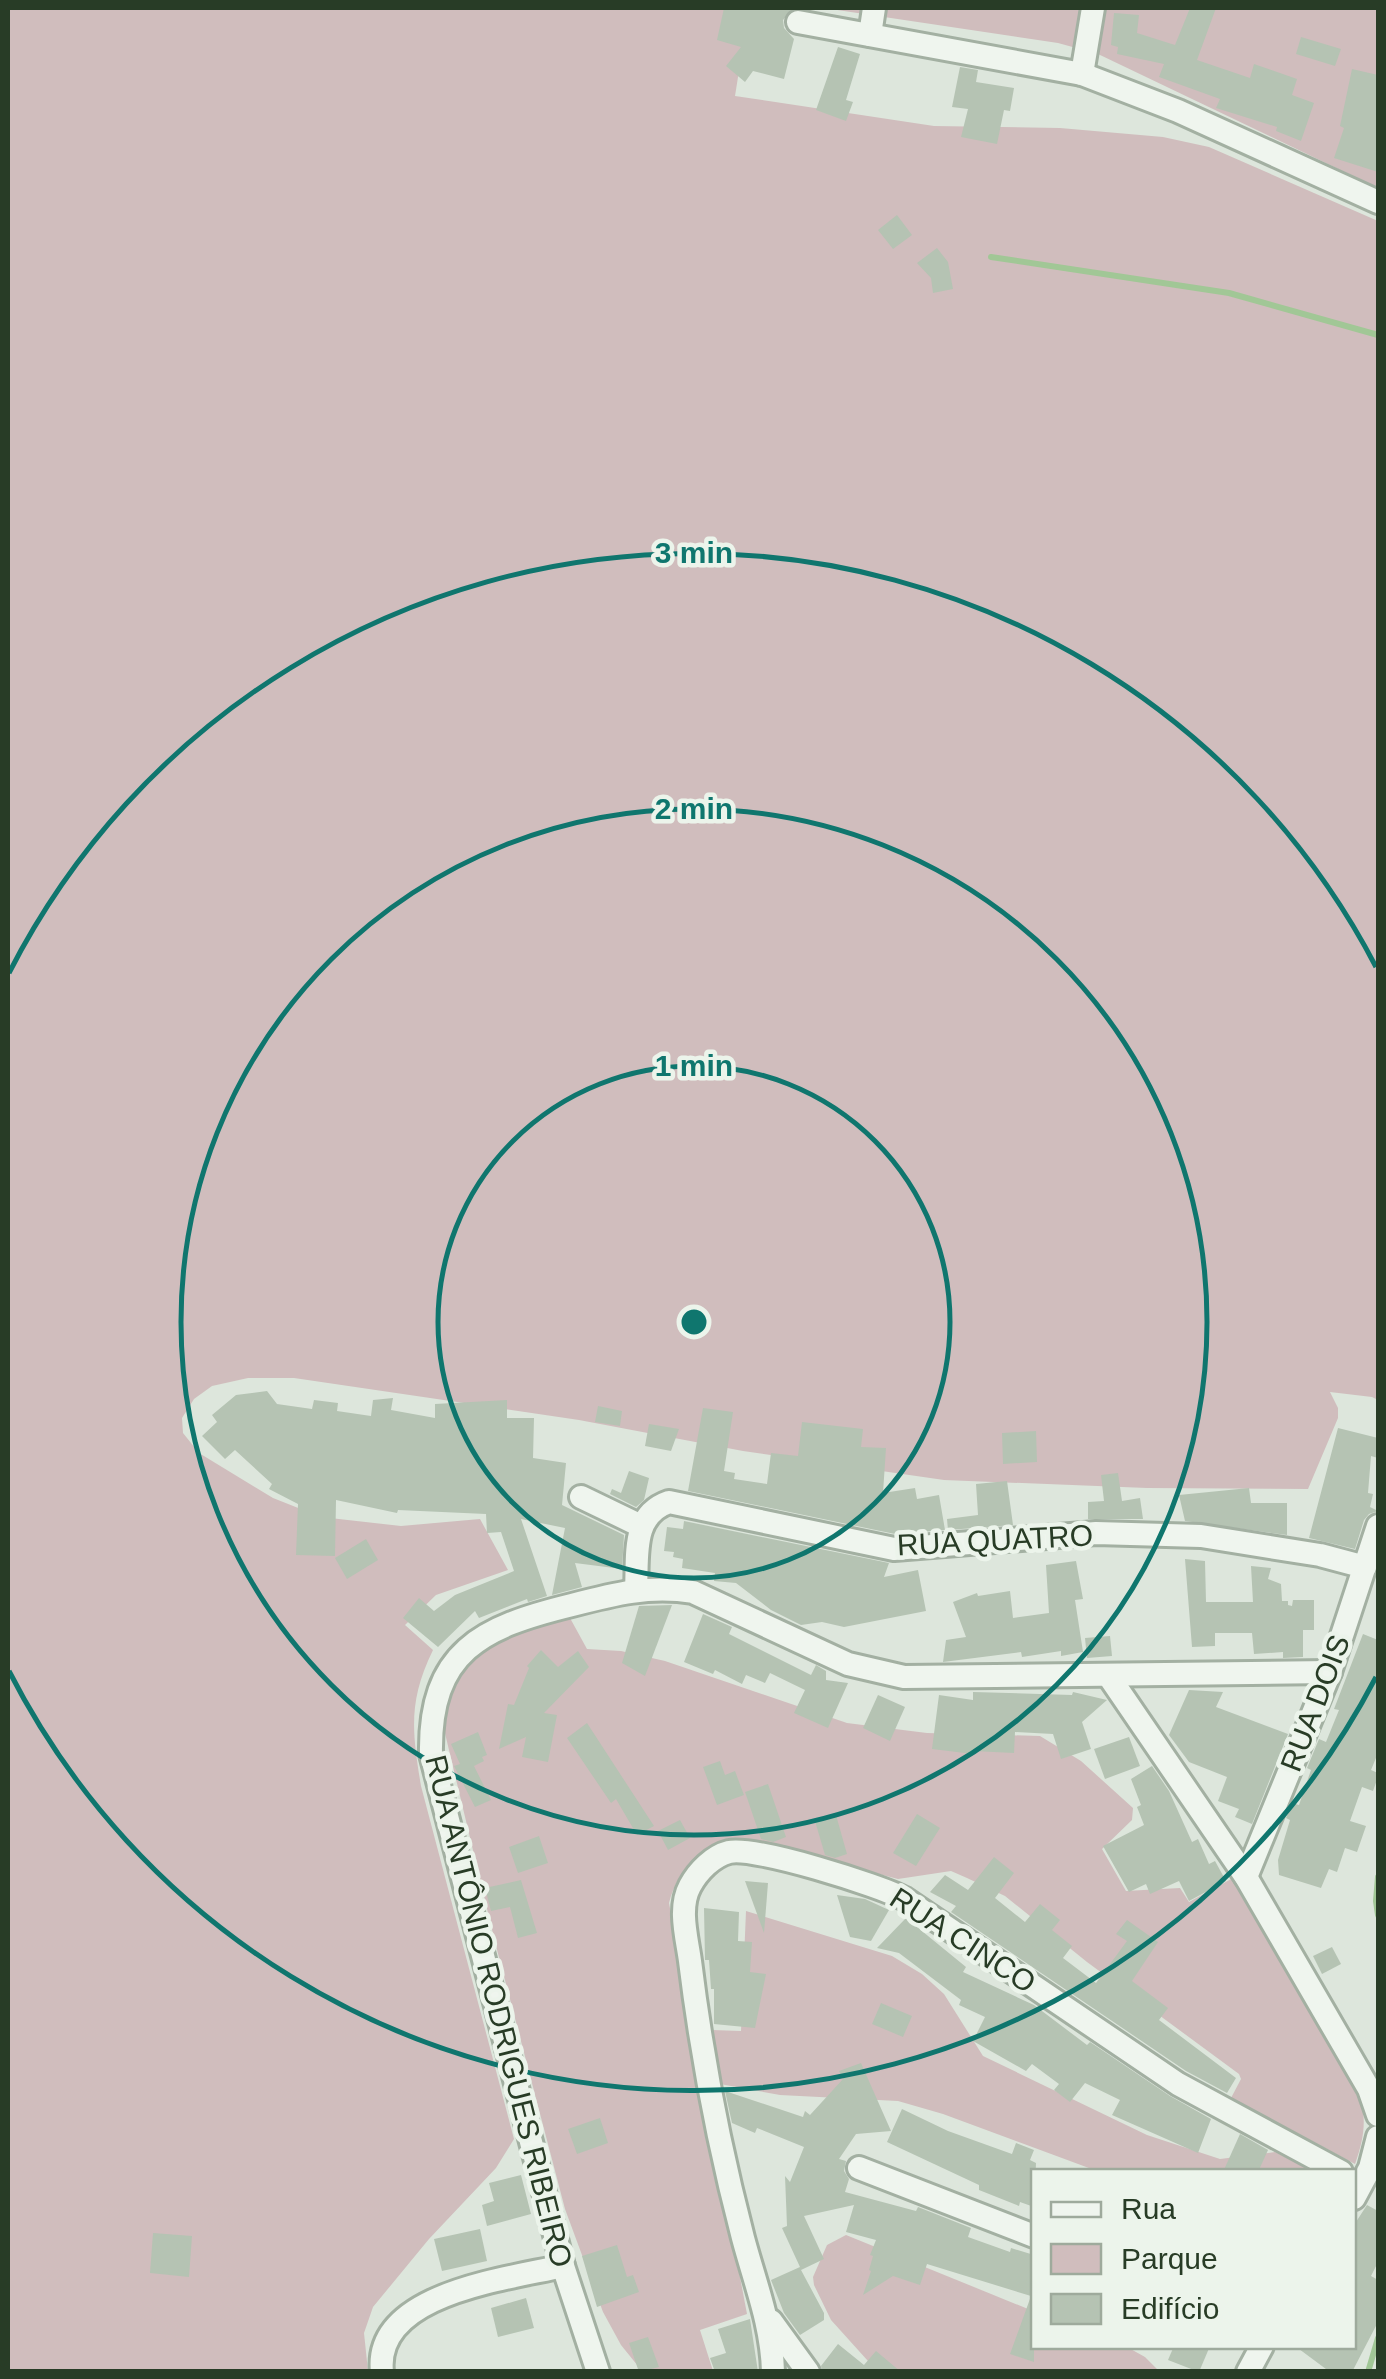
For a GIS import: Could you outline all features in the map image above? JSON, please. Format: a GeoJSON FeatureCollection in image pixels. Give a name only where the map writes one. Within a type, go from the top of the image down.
{"type":"FeatureCollection","features":[{"type":"Feature","properties":{"kind":"street"},"geometry":{"type":"LineString","coordinates":[[870,35],[874,8]]}},
{"type":"Feature","properties":{"kind":"street"},"geometry":{"type":"LineString","coordinates":[[1082,74],[1093,8]]}},
{"type":"Feature","properties":{"kind":"street"},"geometry":{"type":"LineString","coordinates":[[798,22],[1082,74],[1178,111],[1378,202]]}},
{"type":"Feature","properties":{"kind":"street"},"geometry":{"type":"LineString","coordinates":[[581,1498],[642,1526],[636,1589]]}},
{"type":"Feature","properties":{"kind":"street","name":"RUA QUATRO"},"geometry":{"type":"LineString","coordinates":[[642,1526],[653,1510],[669,1502],[894,1549],[1096,1533],[1201,1536],[1320,1555],[1365,1567]]}},
{"type":"Feature","properties":{"kind":"street","name":"RUA DOIS"},"geometry":{"type":"LineString","coordinates":[[1246,1877],[1330,1672],[1378,1526]]}},
{"type":"Feature","properties":{"kind":"street","name":"RUA ANTÔNIO RODRIGUES RIBEIRO"},"geometry":{"type":"LineString","coordinates":[[598,2372],[563,2266],[431,1754],[436,1698],[449,1670],[480,1638],[516,1619],[636,1589],[693,1592],[848,1664],[876,1673],[939,1678],[1330,1672]]}},
{"type":"Feature","properties":{"kind":"street"},"geometry":{"type":"LineString","coordinates":[[1108,1675],[1246,1877],[1369,2089],[1378,2115]]}},
{"type":"Feature","properties":{"kind":"street","name":"RUA CINCO"},"geometry":{"type":"LineString","coordinates":[[773,2372],[766,2314],[742,2236],[697,2019],[685,1921],[686,1898],[692,1883],[712,1861],[731,1852],[748,1852],[875,1885],[905,1899],[1178,2084],[1335,2169]]}},
{"type":"Feature","properties":{"kind":"street"},"geometry":{"type":"LineString","coordinates":[[1357,2186],[1378,2136]]}},
{"type":"Feature","properties":{"kind":"street"},"geometry":{"type":"LineString","coordinates":[[859,2168],[1031,2235]]}},
{"type":"Feature","properties":{"kind":"street"},"geometry":{"type":"LineString","coordinates":[[382,2372],[385,2343],[398,2324],[418,2309],[464,2289],[563,2266]]}},
{"type":"Feature","properties":{"kind":"street"},"geometry":{"type":"LineString","coordinates":[[766,2314],[808,2372]]}},
{"type":"Feature","properties":{"kind":"street"},"geometry":{"type":"LineString","coordinates":[[1248,2372],[1260,2349]]}},
{"type":"Feature","properties":{"kind":"green space"},"geometry":{"type":"Polygon","coordinates":[[[8,8],[749,8],[735,96],[934,126],[1060,128],[1163,137],[1209,147],[1378,221],[1378,1400],[1330,1392],[1338,1418],[1308,1489],[944,1480],[294,1378],[248,1378],[212,1386],[194,1399],[182,1418],[183,1433],[199,1453],[273,1498],[321,1517],[401,1526],[480,1519],[508,1570],[436,1595],[405,1625],[433,1650],[419,1685],[414,1717],[421,1786],[514,2139],[496,2168],[429,2239],[373,2307],[364,2333],[368,2371],[8,2372],[8,8]]]}},
{"type":"Feature","properties":{"kind":"green space"},"geometry":{"type":"Polygon","coordinates":[[[824,8],[1378,8],[1378,188],[1098,54],[1058,43],[824,8]]]}},
{"type":"Feature","properties":{"kind":"green space"},"geometry":{"type":"Polygon","coordinates":[[[570,1618],[587,1649],[621,1651],[665,1661],[847,1723],[927,1733],[1040,1736],[1081,1761],[1133,1808],[1132,1820],[1102,1849],[1126,1891],[1180,1888],[1189,1902],[1233,1878],[1358,2088],[1364,2126],[1355,2164],[1231,2098],[1241,2079],[1239,2074],[1005,1896],[951,1871],[898,1879],[749,1840],[721,1843],[697,1856],[688,1866],[669,1903],[747,2314],[700,2330],[713,2371],[642,2371],[621,2345],[603,2312],[565,2209],[443,1725],[454,1677],[467,1660],[502,1637],[570,1618]]]}},
{"type":"Feature","properties":{"kind":"green space"},"geometry":{"type":"Polygon","coordinates":[[[746,1911],[892,1956],[922,1974],[944,1994],[983,2056],[1147,2135],[1220,2159],[1275,2152],[1311,2169],[1092,2169],[898,2101],[780,2095],[720,2084],[712,2030],[741,2031],[746,1911]]]}},
{"type":"Feature","properties":{"kind":"green space"},"geometry":{"type":"Polygon","coordinates":[[[846,2235],[1031,2310],[1031,2349],[1131,2349],[1159,2371],[877,2371],[831,2320],[814,2285],[813,2277],[827,2245],[846,2235]]]}},
{"type":"Feature","properties":{"kind":"building"},"geometry":{"type":"Polygon","coordinates":[[[724,8],[794,8],[783,20],[784,28],[794,39],[784,79],[753,71],[745,82],[726,66],[741,47],[717,40],[724,8]]]}},
{"type":"Feature","properties":{"kind":"building"},"geometry":{"type":"Polygon","coordinates":[[[1190,8],[1216,8],[1197,60],[1250,78],[1254,64],[1297,79],[1292,95],[1314,103],[1301,141],[1276,131],[1277,127],[1216,108],[1220,99],[1159,77],[1164,64],[1117,54],[1118,47],[1111,45],[1114,13],[1139,15],[1137,33],[1175,45],[1190,8]]]}},
{"type":"Feature","properties":{"kind":"building"},"geometry":{"type":"Polygon","coordinates":[[[1301,37],[1341,49],[1335,66],[1296,54],[1301,37]]]}},
{"type":"Feature","properties":{"kind":"building"},"geometry":{"type":"Polygon","coordinates":[[[838,47],[860,54],[846,100],[853,102],[846,121],[816,110],[838,47]]]}},
{"type":"Feature","properties":{"kind":"building"},"geometry":{"type":"Polygon","coordinates":[[[960,67],[978,70],[976,82],[1014,88],[1010,111],[1004,110],[997,144],[961,137],[968,109],[952,107],[960,67]]]}},
{"type":"Feature","properties":{"kind":"building"},"geometry":{"type":"Polygon","coordinates":[[[1352,69],[1378,75],[1378,172],[1334,158],[1344,128],[1340,126],[1352,69]]]}},
{"type":"Feature","properties":{"kind":"building"},"geometry":{"type":"Polygon","coordinates":[[[897,215],[912,235],[893,249],[878,230],[897,215]]]}},
{"type":"Feature","properties":{"kind":"building"},"geometry":{"type":"Polygon","coordinates":[[[937,248],[948,262],[953,289],[933,293],[931,278],[917,263],[937,248]]]}},
{"type":"Feature","properties":{"kind":"building"},"geometry":{"type":"Polygon","coordinates":[[[267,1391],[277,1404],[312,1409],[314,1400],[338,1403],[337,1411],[371,1416],[373,1400],[393,1398],[391,1410],[435,1418],[435,1404],[507,1400],[507,1418],[534,1418],[533,1458],[566,1463],[562,1505],[624,1535],[622,1569],[575,1563],[582,1587],[552,1595],[565,1528],[521,1519],[547,1596],[528,1602],[527,1599],[479,1618],[475,1611],[438,1647],[403,1618],[419,1598],[434,1611],[455,1595],[514,1571],[501,1532],[487,1533],[486,1514],[398,1510],[397,1513],[336,1500],[335,1556],[296,1555],[298,1504],[269,1489],[272,1484],[235,1450],[225,1459],[202,1436],[217,1422],[212,1415],[236,1395],[267,1391]]]}},
{"type":"Feature","properties":{"kind":"building"},"geometry":{"type":"Polygon","coordinates":[[[598,1406],[622,1411],[620,1426],[595,1422],[598,1406]]]}},
{"type":"Feature","properties":{"kind":"building"},"geometry":{"type":"Polygon","coordinates":[[[703,1408],[733,1412],[724,1471],[735,1473],[734,1479],[767,1484],[771,1453],[798,1456],[802,1422],[863,1429],[861,1447],[886,1448],[883,1493],[915,1488],[917,1499],[939,1495],[945,1530],[895,1534],[688,1491],[703,1408]]]}},
{"type":"Feature","properties":{"kind":"building"},"geometry":{"type":"Polygon","coordinates":[[[649,1424],[679,1429],[671,1451],[645,1446],[649,1424]]]}},
{"type":"Feature","properties":{"kind":"building"},"geometry":{"type":"Polygon","coordinates":[[[1338,1428],[1378,1438],[1378,1458],[1371,1456],[1368,1493],[1373,1494],[1370,1507],[1378,1511],[1364,1520],[1355,1549],[1309,1538],[1338,1428]]]}},
{"type":"Feature","properties":{"kind":"building"},"geometry":{"type":"Polygon","coordinates":[[[1036,1431],[1037,1462],[1003,1464],[1002,1433],[1036,1431]]]}},
{"type":"Feature","properties":{"kind":"building"},"geometry":{"type":"Polygon","coordinates":[[[629,1471],[649,1478],[644,1500],[636,1507],[610,1494],[612,1489],[621,1493],[629,1471]]]}},
{"type":"Feature","properties":{"kind":"building"},"geometry":{"type":"Polygon","coordinates":[[[1118,1473],[1122,1501],[1140,1498],[1143,1519],[1088,1519],[1088,1502],[1104,1501],[1101,1475],[1118,1473]]]}},
{"type":"Feature","properties":{"kind":"building"},"geometry":{"type":"Polygon","coordinates":[[[1007,1481],[1013,1525],[948,1530],[947,1519],[978,1515],[976,1484],[1007,1481]]]}},
{"type":"Feature","properties":{"kind":"building"},"geometry":{"type":"Polygon","coordinates":[[[1249,1488],[1251,1503],[1287,1503],[1287,1535],[1185,1521],[1179,1495],[1249,1488]]]}},
{"type":"Feature","properties":{"kind":"building"},"geometry":{"type":"Polygon","coordinates":[[[684,1521],[889,1563],[884,1577],[918,1570],[926,1611],[844,1627],[822,1622],[801,1625],[771,1610],[736,1583],[714,1581],[715,1573],[682,1568],[683,1559],[664,1551],[667,1527],[683,1529],[684,1521]]]}},
{"type":"Feature","properties":{"kind":"building"},"geometry":{"type":"Polygon","coordinates":[[[366,1539],[378,1560],[347,1579],[335,1558],[366,1539]]]}},
{"type":"Feature","properties":{"kind":"building"},"geometry":{"type":"Polygon","coordinates":[[[1185,1559],[1205,1561],[1206,1602],[1253,1602],[1251,1566],[1271,1568],[1268,1579],[1281,1584],[1282,1601],[1288,1601],[1288,1605],[1292,1606],[1293,1600],[1314,1600],[1314,1630],[1303,1630],[1303,1657],[1283,1658],[1283,1652],[1254,1654],[1252,1633],[1215,1633],[1215,1646],[1192,1647],[1185,1559]]]}},
{"type":"Feature","properties":{"kind":"building"},"geometry":{"type":"Polygon","coordinates":[[[1076,1561],[1083,1599],[1075,1600],[1083,1652],[1022,1657],[1021,1652],[943,1662],[946,1640],[966,1637],[953,1602],[977,1593],[978,1596],[1010,1591],[1013,1618],[1049,1613],[1046,1565],[1076,1561]]]}},
{"type":"Feature","properties":{"kind":"building"},"geometry":{"type":"Polygon","coordinates":[[[672,1605],[645,1676],[622,1663],[639,1606],[672,1605]]]}},
{"type":"Feature","properties":{"kind":"building"},"geometry":{"type":"Polygon","coordinates":[[[703,1614],[732,1627],[729,1634],[811,1675],[816,1665],[826,1671],[826,1680],[848,1683],[828,1728],[794,1713],[805,1690],[770,1673],[765,1683],[746,1675],[742,1684],[715,1670],[713,1674],[684,1662],[703,1614]]]}},
{"type":"Feature","properties":{"kind":"building"},"geometry":{"type":"Polygon","coordinates":[[[1363,1634],[1378,1640],[1378,1753],[1371,1770],[1378,1777],[1373,1791],[1362,1787],[1350,1821],[1366,1826],[1357,1852],[1345,1848],[1337,1872],[1329,1869],[1321,1888],[1279,1875],[1278,1860],[1290,1820],[1286,1818],[1292,1803],[1299,1805],[1311,1770],[1307,1768],[1319,1739],[1326,1742],[1339,1710],[1334,1709],[1363,1634]]]}},
{"type":"Feature","properties":{"kind":"building"},"geometry":{"type":"Polygon","coordinates":[[[1110,1636],[1112,1656],[1087,1658],[1085,1638],[1110,1636]]]}},
{"type":"Feature","properties":{"kind":"building"},"geometry":{"type":"Polygon","coordinates":[[[541,1650],[558,1667],[578,1651],[589,1667],[544,1713],[557,1715],[548,1762],[522,1757],[526,1737],[499,1749],[508,1704],[514,1705],[527,1666],[541,1650]]]}},
{"type":"Feature","properties":{"kind":"building"},"geometry":{"type":"Polygon","coordinates":[[[1189,1690],[1223,1692],[1216,1707],[1288,1734],[1252,1824],[1235,1817],[1239,1809],[1218,1801],[1227,1777],[1189,1762],[1169,1735],[1189,1690]]]}},
{"type":"Feature","properties":{"kind":"building"},"geometry":{"type":"Polygon","coordinates":[[[973,1692],[1073,1692],[1107,1700],[1082,1722],[1091,1749],[1061,1759],[1053,1734],[1015,1732],[1014,1753],[932,1749],[939,1695],[973,1700],[973,1692]]]}},
{"type":"Feature","properties":{"kind":"building"},"geometry":{"type":"Polygon","coordinates":[[[878,1695],[905,1707],[890,1741],[863,1728],[878,1695]]]}},
{"type":"Feature","properties":{"kind":"building"},"geometry":{"type":"Polygon","coordinates":[[[587,1723],[654,1826],[637,1835],[616,1799],[611,1803],[567,1738],[587,1723]]]}},
{"type":"Feature","properties":{"kind":"building"},"geometry":{"type":"Polygon","coordinates":[[[478,1732],[487,1755],[474,1766],[491,1800],[475,1807],[454,1766],[460,1764],[451,1744],[478,1732]]]}},
{"type":"Feature","properties":{"kind":"building"},"geometry":{"type":"Polygon","coordinates":[[[1129,1737],[1140,1766],[1105,1779],[1094,1749],[1129,1737]]]}},
{"type":"Feature","properties":{"kind":"building"},"geometry":{"type":"Polygon","coordinates":[[[720,1761],[725,1775],[735,1771],[744,1795],[717,1805],[703,1767],[720,1761]]]}},
{"type":"Feature","properties":{"kind":"building"},"geometry":{"type":"Polygon","coordinates":[[[1152,1766],[1169,1791],[1192,1842],[1198,1839],[1209,1864],[1215,1861],[1226,1881],[1189,1901],[1179,1881],[1150,1894],[1146,1884],[1129,1892],[1103,1846],[1144,1825],[1131,1779],[1152,1766]]]}},
{"type":"Feature","properties":{"kind":"building"},"geometry":{"type":"Polygon","coordinates":[[[768,1784],[786,1837],[773,1842],[761,1839],[745,1792],[768,1784]]]}},
{"type":"Feature","properties":{"kind":"building"},"geometry":{"type":"Polygon","coordinates":[[[917,1814],[940,1828],[916,1866],[893,1853],[917,1814]]]}},
{"type":"Feature","properties":{"kind":"building"},"geometry":{"type":"Polygon","coordinates":[[[836,1815],[847,1854],[835,1858],[825,1855],[815,1821],[836,1815]]]}},
{"type":"Feature","properties":{"kind":"building"},"geometry":{"type":"Polygon","coordinates":[[[680,1820],[690,1838],[668,1850],[658,1831],[680,1820]]]}},
{"type":"Feature","properties":{"kind":"building"},"geometry":{"type":"Polygon","coordinates":[[[539,1836],[548,1863],[518,1873],[509,1847],[539,1836]]]}},
{"type":"Feature","properties":{"kind":"building"},"geometry":{"type":"Polygon","coordinates":[[[994,1857],[1014,1873],[995,1898],[1025,1922],[1040,1904],[1060,1920],[1052,1930],[1072,1946],[1063,1958],[1096,1983],[1127,1941],[1116,1934],[1127,1920],[1158,1942],[1132,1981],[1168,2008],[1159,2020],[1236,2078],[1227,2093],[1186,2071],[951,1912],[956,1906],[930,1892],[945,1875],[968,1890],[994,1857]]]}},
{"type":"Feature","properties":{"kind":"building"},"geometry":{"type":"Polygon","coordinates":[[[521,1880],[537,1933],[518,1938],[510,1907],[491,1911],[485,1888],[521,1880]]]}},
{"type":"Feature","properties":{"kind":"building"},"geometry":{"type":"Polygon","coordinates":[[[745,1881],[768,1883],[764,1933],[745,1881]]]}},
{"type":"Feature","properties":{"kind":"building"},"geometry":{"type":"Polygon","coordinates":[[[837,1895],[865,1899],[889,1910],[871,1941],[850,1937],[837,1895]]]}},
{"type":"Feature","properties":{"kind":"building"},"geometry":{"type":"Polygon","coordinates":[[[704,1908],[739,1912],[738,1941],[752,1942],[750,1972],[766,1974],[755,2028],[714,2024],[714,1989],[709,1960],[705,1960],[704,1908]]]}},
{"type":"Feature","properties":{"kind":"building"},"geometry":{"type":"Polygon","coordinates":[[[906,1918],[966,1967],[963,1972],[1034,2005],[1087,2045],[1090,2042],[1211,2119],[1198,2153],[1112,2115],[1120,2100],[1085,2083],[1070,2102],[1054,2090],[1059,2084],[1032,2064],[1026,2071],[973,2041],[985,2017],[959,2005],[961,2000],[899,1953],[877,1948],[906,1918]]]}},
{"type":"Feature","properties":{"kind":"building"},"geometry":{"type":"Polygon","coordinates":[[[1332,1947],[1341,1964],[1322,1974],[1313,1956],[1332,1947]]]}},
{"type":"Feature","properties":{"kind":"building"},"geometry":{"type":"Polygon","coordinates":[[[881,2003],[912,2016],[903,2037],[872,2024],[881,2003]]]}},
{"type":"Feature","properties":{"kind":"building"},"geometry":{"type":"Polygon","coordinates":[[[861,2063],[891,2131],[856,2134],[839,2159],[846,2161],[844,2171],[849,2179],[845,2192],[916,2211],[918,2207],[971,2228],[968,2237],[1010,2252],[1011,2248],[1031,2254],[1031,2296],[927,2264],[920,2285],[893,2276],[863,2295],[876,2240],[846,2232],[854,2205],[804,2216],[824,2259],[801,2270],[824,2320],[800,2335],[784,2313],[771,2280],[800,2267],[782,2228],[787,2226],[785,2176],[790,2182],[804,2147],[757,2128],[755,2133],[732,2123],[725,2091],[803,2117],[805,2111],[810,2115],[843,2079],[839,2071],[861,2063]]]}},
{"type":"Feature","properties":{"kind":"building"},"geometry":{"type":"Polygon","coordinates":[[[902,2109],[1012,2154],[1016,2143],[1034,2150],[1030,2160],[1036,2163],[1036,2169],[1031,2169],[1031,2206],[1020,2202],[1019,2206],[979,2190],[979,2185],[887,2142],[902,2109]]]}},
{"type":"Feature","properties":{"kind":"building"},"geometry":{"type":"Polygon","coordinates":[[[600,2118],[608,2143],[577,2154],[568,2129],[600,2118]]]}},
{"type":"Feature","properties":{"kind":"building"},"geometry":{"type":"Polygon","coordinates":[[[1240,2134],[1268,2150],[1259,2169],[1224,2169],[1240,2134]]]}},
{"type":"Feature","properties":{"kind":"building"},"geometry":{"type":"Polygon","coordinates":[[[521,2175],[531,2214],[487,2226],[482,2205],[494,2201],[489,2183],[521,2175]]]}},
{"type":"Feature","properties":{"kind":"building"},"geometry":{"type":"Polygon","coordinates":[[[1367,2205],[1378,2211],[1378,2262],[1371,2276],[1378,2280],[1378,2322],[1352,2372],[1330,2372],[1299,2349],[1356,2349],[1356,2222],[1367,2205]]]}},
{"type":"Feature","properties":{"kind":"building"},"geometry":{"type":"Polygon","coordinates":[[[480,2229],[487,2261],[442,2271],[434,2239],[480,2229]]]}},
{"type":"Feature","properties":{"kind":"building"},"geometry":{"type":"Polygon","coordinates":[[[153,2233],[192,2236],[189,2277],[150,2273],[153,2233]]]}},
{"type":"Feature","properties":{"kind":"building"},"geometry":{"type":"Polygon","coordinates":[[[617,2245],[627,2277],[633,2275],[639,2292],[597,2307],[582,2256],[617,2245]]]}},
{"type":"Feature","properties":{"kind":"building"},"geometry":{"type":"Polygon","coordinates":[[[1031,2296],[1034,2362],[1010,2354],[1031,2296]]]}},
{"type":"Feature","properties":{"kind":"building"},"geometry":{"type":"Polygon","coordinates":[[[526,2298],[534,2328],[498,2337],[491,2308],[526,2298]]]}},
{"type":"Feature","properties":{"kind":"building"},"geometry":{"type":"Polygon","coordinates":[[[750,2319],[758,2372],[715,2372],[710,2358],[726,2353],[718,2329],[750,2319]]]}},
{"type":"Feature","properties":{"kind":"building"},"geometry":{"type":"Polygon","coordinates":[[[648,2337],[659,2367],[639,2372],[629,2343],[648,2337]]]}},
{"type":"Feature","properties":{"kind":"building"},"geometry":{"type":"Polygon","coordinates":[[[838,2344],[864,2365],[876,2351],[901,2372],[823,2372],[821,2366],[838,2344]]]}},
{"type":"Feature","properties":{"kind":"building"},"geometry":{"type":"Polygon","coordinates":[[[1173,2349],[1209,2349],[1199,2372],[1168,2360],[1173,2349]]]}},
{"type":"Feature","properties":{"kind":"waterway"},"geometry":{"type":"LineString","coordinates":[[991,257],[1229,293],[1378,335]]}},
{"type":"Feature","properties":{"kind":"waterway"},"geometry":{"type":"LineString","coordinates":[[1378,1877],[1378,1915]]}},
{"type":"Feature","properties":{"kind":"waterway"},"geometry":{"type":"LineString","coordinates":[[1368,2372],[1378,2338]]}}]}
